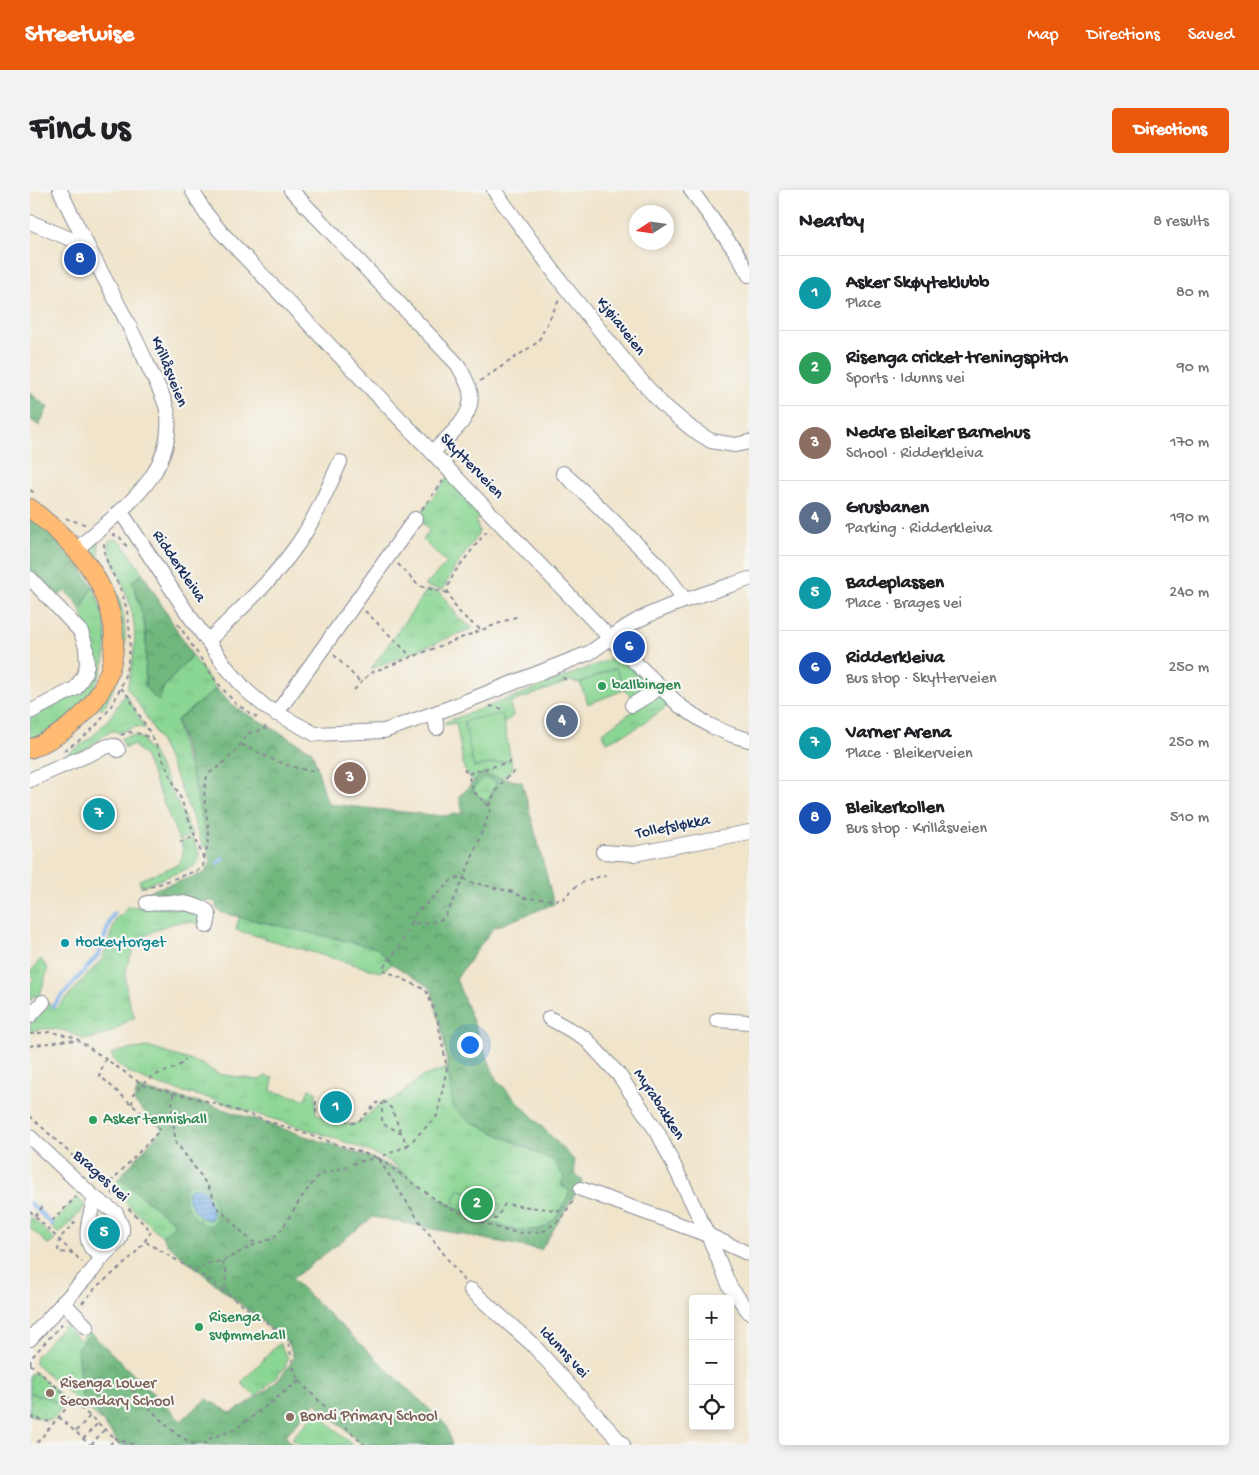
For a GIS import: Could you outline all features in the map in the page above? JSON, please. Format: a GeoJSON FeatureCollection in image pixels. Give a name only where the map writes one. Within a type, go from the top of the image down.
{"type":"FeatureCollection","features":[{"type":"Feature","properties":{"kind":"main road"},"geometry":{"type":"LineString","coordinates":[[30,749],[58,735],[75,723],[96,700],[109,672],[114,638],[112,621],[101,587],[76,550],[47,522],[35,502]]}},
{"type":"Feature","properties":{"kind":"street","name":"Krillåsveien"},"geometry":{"type":"LineString","coordinates":[[60,190],[145,359],[168,414],[168,437],[154,473],[121,512],[76,550]]}},
{"type":"Feature","properties":{"kind":"street","name":"Skytterveien"},"geometry":{"type":"LineString","coordinates":[[192,190],[204,211],[220,231],[611,639],[680,706],[709,725],[749,740]]}},
{"type":"Feature","properties":{"kind":"street"},"geometry":{"type":"LineString","coordinates":[[291,190],[458,365],[469,388],[470,409],[464,420],[433,452]]}},
{"type":"Feature","properties":{"kind":"street"},"geometry":{"type":"LineString","coordinates":[[306,206],[307,190]]}},
{"type":"Feature","properties":{"kind":"street","name":"Kjøiaveien"},"geometry":{"type":"LineString","coordinates":[[494,190],[565,287],[636,375],[662,404],[692,429],[712,441],[735,445],[749,442]]}},
{"type":"Feature","properties":{"kind":"street"},"geometry":{"type":"LineString","coordinates":[[691,190],[736,252],[749,275]]}},
{"type":"Feature","properties":{"kind":"street"},"geometry":{"type":"LineString","coordinates":[[30,222],[87,246]]}},
{"type":"Feature","properties":{"kind":"street"},"geometry":{"type":"LineString","coordinates":[[208,641],[260,590],[296,547],[315,516],[340,462]]}},
{"type":"Feature","properties":{"kind":"street"},"geometry":{"type":"LineString","coordinates":[[563,473],[588,495],[662,570],[685,600]]}},
{"type":"Feature","properties":{"kind":"street","name":"Ridderkleiva"},"geometry":{"type":"LineString","coordinates":[[121,512],[145,550],[227,668],[247,691],[267,708],[273,722],[315,734],[384,732],[562,665],[589,653],[640,619],[685,600],[749,579]]}},
{"type":"Feature","properties":{"kind":"street"},"geometry":{"type":"LineString","coordinates":[[273,722],[415,519]]}},
{"type":"Feature","properties":{"kind":"street"},"geometry":{"type":"LineString","coordinates":[[30,578],[81,632],[86,647],[87,665],[84,675],[76,688],[30,712]]}},
{"type":"Feature","properties":{"kind":"street"},"geometry":{"type":"LineString","coordinates":[[632,705],[660,686]]}},
{"type":"Feature","properties":{"kind":"street"},"geometry":{"type":"LineString","coordinates":[[434,714],[437,728]]}},
{"type":"Feature","properties":{"kind":"street"},"geometry":{"type":"LineString","coordinates":[[30,780],[108,746],[117,748]]}},
{"type":"Feature","properties":{"kind":"street","name":"Tollefsløkka"},"geometry":{"type":"LineString","coordinates":[[603,852],[634,854],[749,832]]}},
{"type":"Feature","properties":{"kind":"street"},"geometry":{"type":"LineString","coordinates":[[145,896],[209,906],[207,926]]}},
{"type":"Feature","properties":{"kind":"street"},"geometry":{"type":"LineString","coordinates":[[30,1016],[43,1002]]}},
{"type":"Feature","properties":{"kind":"street","name":"Myrabakken"},"geometry":{"type":"LineString","coordinates":[[549,1018],[585,1038],[619,1075],[658,1134],[708,1235],[730,1288],[749,1312]]}},
{"type":"Feature","properties":{"kind":"street"},"geometry":{"type":"LineString","coordinates":[[717,1020],[749,1022]]}},
{"type":"Feature","properties":{"kind":"street","name":"Brages vei"},"geometry":{"type":"LineString","coordinates":[[30,1137],[95,1198],[116,1213],[122,1226],[118,1242],[104,1255],[92,1271],[30,1339]]}},
{"type":"Feature","properties":{"kind":"street"},"geometry":{"type":"LineString","coordinates":[[581,1189],[708,1235],[749,1254]]}},
{"type":"Feature","properties":{"kind":"street"},"geometry":{"type":"LineString","coordinates":[[95,1198],[88,1224],[88,1238],[90,1246],[94,1251],[104,1255]]}},
{"type":"Feature","properties":{"kind":"street","name":"Idunns vei"},"geometry":{"type":"LineString","coordinates":[[471,1290],[532,1344],[623,1445]]}},
{"type":"Feature","properties":{"kind":"street"},"geometry":{"type":"LineString","coordinates":[[63,1302],[87,1327]]}},
{"type":"Feature","properties":{"kind":"path"},"geometry":{"type":"LineString","coordinates":[[469,388],[538,342],[565,287]]}},
{"type":"Feature","properties":{"kind":"path"},"geometry":{"type":"LineString","coordinates":[[415,519],[450,471]]}},
{"type":"Feature","properties":{"kind":"path"},"geometry":{"type":"LineString","coordinates":[[30,490],[35,502]]}},
{"type":"Feature","properties":{"kind":"path"},"geometry":{"type":"LineString","coordinates":[[60,514],[72,522],[85,524],[104,540],[112,535],[119,536],[129,548]]}},
{"type":"Feature","properties":{"kind":"path"},"geometry":{"type":"LineString","coordinates":[[480,630],[461,616],[452,602],[447,589],[454,573],[486,532]]}},
{"type":"Feature","properties":{"kind":"path"},"geometry":{"type":"LineString","coordinates":[[390,555],[419,586],[448,593]]}},
{"type":"Feature","properties":{"kind":"path"},"geometry":{"type":"LineString","coordinates":[[357,602],[412,657]]}},
{"type":"Feature","properties":{"kind":"path"},"geometry":{"type":"LineString","coordinates":[[354,690],[370,673],[518,616]]}},
{"type":"Feature","properties":{"kind":"path"},"geometry":{"type":"LineString","coordinates":[[174,617],[215,680],[236,704],[261,720]]}},
{"type":"Feature","properties":{"kind":"path"},"geometry":{"type":"LineString","coordinates":[[325,646],[361,683]]}},
{"type":"Feature","properties":{"kind":"path"},"geometry":{"type":"LineString","coordinates":[[562,675],[567,682]]}},
{"type":"Feature","properties":{"kind":"path"},"geometry":{"type":"LineString","coordinates":[[121,688],[128,696],[154,740],[182,799],[204,860]]}},
{"type":"Feature","properties":{"kind":"path"},"geometry":{"type":"LineString","coordinates":[[494,701],[486,704],[494,708],[503,709]]}},
{"type":"Feature","properties":{"kind":"path"},"geometry":{"type":"LineString","coordinates":[[145,896],[203,866],[209,837],[205,795],[208,774],[226,763],[242,745],[248,733],[263,730],[273,722]]}},
{"type":"Feature","properties":{"kind":"path"},"geometry":{"type":"LineString","coordinates":[[117,748],[120,736],[128,732],[142,734],[154,740]]}},
{"type":"Feature","properties":{"kind":"path"},"geometry":{"type":"LineString","coordinates":[[242,745],[296,768],[311,771],[318,770]]}},
{"type":"Feature","properties":{"kind":"path"},"geometry":{"type":"LineString","coordinates":[[468,775],[472,772],[514,760]]}},
{"type":"Feature","properties":{"kind":"path"},"geometry":{"type":"LineString","coordinates":[[464,769],[474,792],[490,807]]}},
{"type":"Feature","properties":{"kind":"path"},"geometry":{"type":"LineString","coordinates":[[411,923],[441,920],[447,914],[460,886],[498,786],[507,776],[517,770]]}},
{"type":"Feature","properties":{"kind":"path"},"geometry":{"type":"LineString","coordinates":[[180,842],[195,836]]}},
{"type":"Feature","properties":{"kind":"path"},"geometry":{"type":"LineString","coordinates":[[194,1272],[209,1263],[222,1261],[258,1243],[266,1242],[278,1234],[301,1198],[318,1176],[365,1160],[378,1158],[407,1146],[437,1116],[448,1068],[437,1018],[426,990],[382,969],[399,947],[416,914],[453,878],[460,878],[513,892],[523,898],[562,900],[574,888],[594,877],[606,876]]}},
{"type":"Feature","properties":{"kind":"path"},"geometry":{"type":"LineString","coordinates":[[30,1034],[51,1032],[74,1037],[143,1084],[214,1102],[378,1158],[442,1204],[507,1231],[523,1233],[544,1231],[561,1219],[581,1189]]}},
{"type":"Feature","properties":{"kind":"path"},"geometry":{"type":"LineString","coordinates":[[30,1046],[66,1040],[79,1041]]}},
{"type":"Feature","properties":{"kind":"path"},"geometry":{"type":"LineString","coordinates":[[95,1198],[160,1130],[99,1075],[106,1058]]}},
{"type":"Feature","properties":{"kind":"path"},"geometry":{"type":"LineString","coordinates":[[132,1104],[133,1095],[143,1084],[154,1076],[182,1063],[185,1059]]}},
{"type":"Feature","properties":{"kind":"path"},"geometry":{"type":"LineString","coordinates":[[173,1093],[172,1114],[176,1144],[201,1176],[212,1193],[216,1205],[251,1241],[258,1243]]}},
{"type":"Feature","properties":{"kind":"path"},"geometry":{"type":"LineString","coordinates":[[316,1101],[316,1112],[353,1123],[360,1121],[378,1102]]}},
{"type":"Feature","properties":{"kind":"path"},"geometry":{"type":"LineString","coordinates":[[402,1133],[383,1124],[382,1102],[391,1108],[402,1133],[407,1146]]}},
{"type":"Feature","properties":{"kind":"path"},"geometry":{"type":"LineString","coordinates":[[30,1116],[120,1200]]}},
{"type":"Feature","properties":{"kind":"path"},"geometry":{"type":"LineString","coordinates":[[378,1158],[420,1222],[471,1290]]}},
{"type":"Feature","properties":{"kind":"path"},"geometry":{"type":"LineString","coordinates":[[52,1221],[78,1195]]}},
{"type":"Feature","properties":{"kind":"path"},"geometry":{"type":"LineString","coordinates":[[475,1219],[496,1219],[505,1204],[565,1212]]}},
{"type":"Feature","properties":{"kind":"path"},"geometry":{"type":"LineString","coordinates":[[36,1216],[43,1206]]}},
{"type":"Feature","properties":{"kind":"path"},"geometry":{"type":"LineString","coordinates":[[123,1445],[30,1364],[32,1357],[100,1283],[109,1278],[146,1242],[151,1231],[126,1206]]}},
{"type":"Feature","properties":{"kind":"path"},"geometry":{"type":"LineString","coordinates":[[30,1211],[92,1271]]}},
{"type":"Feature","properties":{"kind":"path"},"geometry":{"type":"LineString","coordinates":[[73,1253],[58,1252],[59,1239],[81,1215]]}},
{"type":"Feature","properties":{"kind":"path"},"geometry":{"type":"LineString","coordinates":[[146,1242],[203,1276],[225,1294],[285,1336],[290,1347],[294,1370],[299,1381],[364,1445]]}},
{"type":"Feature","properties":{"kind":"path"},"geometry":{"type":"LineString","coordinates":[[222,1261],[226,1269],[225,1294]]}},
{"type":"Feature","properties":{"kind":"path"},"geometry":{"type":"LineString","coordinates":[[202,1445],[211,1438],[236,1429],[299,1381]]}},
{"type":"Feature","properties":{"kind":"path"},"geometry":{"type":"LineString","coordinates":[[126,1384],[178,1436],[196,1445]]}},
{"type":"Feature","properties":{"kind":"path"},"geometry":{"type":"LineString","coordinates":[[35,1445],[69,1405],[68,1397]]}},
{"type":"Feature","properties":{"kind":"path"},"geometry":{"type":"LineString","coordinates":[[75,1432],[90,1416]]}},
{"type":"Feature","properties":{"kind":"path"},"geometry":{"type":"LineString","coordinates":[[30,1417],[54,1423]]}},
{"type":"Feature","properties":{"kind":"path"},"geometry":{"type":"LineString","coordinates":[[59,1417],[90,1445],[105,1429]]}},
{"type":"Feature","properties":{"kind":"path"},"geometry":{"type":"LineString","coordinates":[[83,1439],[98,1423]]}},
{"type":"Feature","properties":{"kind":"path"},"geometry":{"type":"LineString","coordinates":[[110,1445],[116,1438]]}},
{"type":"Feature","properties":{"kind":"path"},"geometry":{"type":"LineString","coordinates":[[116,1438],[136,1445]]}},
{"type":"Feature","properties":{"kind":"green space"},"geometry":{"type":"Polygon","coordinates":[[[30,392],[48,407],[39,426],[30,419],[30,392]]]}},
{"type":"Feature","properties":{"kind":"green space"},"geometry":{"type":"Polygon","coordinates":[[[448,477],[485,518],[476,521],[479,531],[478,535],[454,569],[443,590],[424,586],[447,563],[423,540],[429,531],[423,523],[421,513],[448,477]]]}},
{"type":"Feature","properties":{"kind":"green space"},"geometry":{"type":"Polygon","coordinates":[[[30,514],[77,562],[93,586],[81,611],[76,602],[65,591],[56,598],[30,571],[30,514]]]}},
{"type":"Feature","properties":{"kind":"green space"},"geometry":{"type":"Polygon","coordinates":[[[115,539],[123,544],[143,574],[132,581],[144,619],[146,647],[145,687],[158,701],[164,687],[192,655],[216,689],[177,720],[177,725],[186,762],[193,765],[218,851],[203,846],[171,764],[151,724],[127,688],[133,660],[135,636],[132,612],[110,554],[109,541],[115,539]]]}},
{"type":"Feature","properties":{"kind":"green space"},"geometry":{"type":"Polygon","coordinates":[[[97,542],[99,544],[102,564],[117,593],[125,631],[121,670],[102,710],[99,707],[116,671],[93,556],[93,550],[97,542]]]}},
{"type":"Feature","properties":{"kind":"green space"},"geometry":{"type":"Polygon","coordinates":[[[143,574],[192,655],[164,687],[158,701],[145,687],[146,636],[142,613],[132,581],[143,574]]]}},
{"type":"Feature","properties":{"kind":"green space"},"geometry":{"type":"Polygon","coordinates":[[[93,586],[99,601],[106,630],[105,659],[101,673],[85,700],[74,713],[30,742],[30,718],[78,692],[94,661],[93,643],[81,611],[93,586]]]}},
{"type":"Feature","properties":{"kind":"green space"},"geometry":{"type":"Polygon","coordinates":[[[427,590],[441,593],[459,618],[473,628],[371,669],[427,590]]]}},
{"type":"Feature","properties":{"kind":"green space"},"geometry":{"type":"Polygon","coordinates":[[[618,656],[627,660],[651,686],[632,697],[624,690],[615,668],[580,683],[570,681],[510,703],[513,716],[504,723],[502,714],[474,767],[511,760],[513,769],[501,778],[481,774],[473,781],[464,769],[456,723],[446,725],[445,722],[618,656]]]}},
{"type":"Feature","properties":{"kind":"green space","name":"ballbingen"},"geometry":{"type":"Polygon","coordinates":[[[616,668],[624,690],[588,704],[580,683],[616,668]]]}},
{"type":"Feature","properties":{"kind":"green space"},"geometry":{"type":"Polygon","coordinates":[[[216,689],[235,707],[312,751],[328,804],[443,816],[463,813],[459,796],[481,774],[522,782],[554,904],[493,928],[456,979],[496,1079],[574,1160],[575,1174],[583,1181],[541,1250],[373,1217],[292,1279],[446,1425],[452,1445],[362,1445],[316,1403],[285,1436],[293,1445],[119,1445],[97,1413],[82,1397],[77,1348],[91,1333],[181,1421],[206,1399],[231,1413],[267,1390],[288,1368],[294,1358],[289,1344],[168,1245],[162,1236],[176,1224],[119,1178],[162,1129],[134,1102],[139,1089],[204,1103],[372,1158],[405,1173],[439,1199],[467,1213],[507,1228],[539,1230],[547,1226],[558,1216],[570,1191],[561,1186],[564,1177],[554,1161],[468,1120],[453,1107],[443,1035],[431,988],[392,964],[377,948],[222,913],[216,908],[216,902],[206,900],[205,904],[146,900],[143,893],[205,873],[210,863],[197,795],[177,720],[216,689]]]}},
{"type":"Feature","properties":{"kind":"green space"},"geometry":{"type":"Polygon","coordinates":[[[125,693],[145,728],[134,727],[119,733],[111,731],[86,749],[30,775],[30,772],[74,750],[96,733],[116,709],[125,693]]]}},
{"type":"Feature","properties":{"kind":"green space"},"geometry":{"type":"Polygon","coordinates":[[[656,695],[664,696],[672,703],[635,729],[607,742],[602,733],[656,695]]]}},
{"type":"Feature","properties":{"kind":"green space"},"geometry":{"type":"Polygon","coordinates":[[[502,714],[511,760],[474,767],[464,721],[502,714]]]}},
{"type":"Feature","properties":{"kind":"green space"},"geometry":{"type":"Polygon","coordinates":[[[133,735],[143,739],[148,750],[151,749],[193,835],[179,840],[144,755],[134,744],[125,748],[121,738],[133,735]]]}},
{"type":"Feature","properties":{"kind":"green space"},"geometry":{"type":"Polygon","coordinates":[[[483,778],[497,781],[488,801],[479,797],[473,789],[483,778]]]}},
{"type":"Feature","properties":{"kind":"green space"},"geometry":{"type":"Polygon","coordinates":[[[193,838],[200,856],[196,865],[141,887],[139,880],[177,865],[183,855],[181,843],[193,838]]]}},
{"type":"Feature","properties":{"kind":"green space"},"geometry":{"type":"Polygon","coordinates":[[[145,906],[202,911],[202,923],[175,923],[159,929],[146,937],[136,947],[126,972],[129,1002],[135,1017],[106,1035],[84,1040],[71,1033],[58,1030],[30,1031],[30,1023],[49,1003],[56,1009],[103,958],[116,918],[123,914],[127,907],[145,906]]]}},
{"type":"Feature","properties":{"kind":"green space"},"geometry":{"type":"Polygon","coordinates":[[[239,917],[377,947],[392,964],[380,972],[236,930],[239,917]]]}},
{"type":"Feature","properties":{"kind":"green space"},"geometry":{"type":"Polygon","coordinates":[[[41,959],[48,969],[39,998],[35,995],[30,1001],[30,984],[34,979],[30,972],[41,959]]]}},
{"type":"Feature","properties":{"kind":"green space"},"geometry":{"type":"Polygon","coordinates":[[[148,1047],[202,1064],[218,1074],[259,1080],[266,1076],[273,1078],[271,1091],[305,1099],[309,1089],[316,1091],[316,1114],[352,1125],[360,1122],[383,1101],[393,1100],[422,1077],[447,1068],[447,1073],[468,1120],[554,1161],[560,1168],[570,1191],[557,1216],[545,1227],[532,1230],[498,1225],[443,1201],[417,1184],[393,1164],[377,1155],[345,1142],[212,1099],[154,1083],[126,1071],[116,1063],[111,1054],[148,1047]]]}},
{"type":"Feature","properties":{"kind":"green space"},"geometry":{"type":"Polygon","coordinates":[[[119,1178],[176,1224],[162,1236],[111,1189],[119,1178]]]}},
{"type":"Feature","properties":{"kind":"green space"},"geometry":{"type":"Polygon","coordinates":[[[200,1182],[214,1200],[216,1211],[215,1223],[208,1226],[194,1217],[183,1192],[188,1184],[200,1182]]]}},
{"type":"Feature","properties":{"kind":"green space"},"geometry":{"type":"Polygon","coordinates":[[[459,1189],[501,1205],[496,1218],[454,1202],[459,1189]]]}},
{"type":"Feature","properties":{"kind":"green space"},"geometry":{"type":"Polygon","coordinates":[[[77,1197],[86,1206],[59,1234],[50,1226],[77,1197]]]}},
{"type":"Feature","properties":{"kind":"green space"},"geometry":{"type":"Polygon","coordinates":[[[30,1216],[55,1240],[49,1245],[30,1228],[30,1216]]]}},
{"type":"Feature","properties":{"kind":"green space"},"geometry":{"type":"Polygon","coordinates":[[[73,1316],[75,1319],[67,1328],[80,1340],[89,1331],[91,1333],[77,1348],[82,1397],[97,1413],[101,1421],[35,1363],[36,1356],[73,1316]]]}},
{"type":"Feature","properties":{"kind":"green space"},"geometry":{"type":"Polygon","coordinates":[[[279,1343],[288,1358],[285,1368],[256,1397],[241,1383],[279,1343]]]}},
{"type":"Feature","properties":{"kind":"green space"},"geometry":{"type":"Polygon","coordinates":[[[33,1373],[37,1374],[62,1396],[64,1401],[63,1407],[52,1400],[30,1393],[30,1375],[33,1373]]]}},
{"type":"Feature","properties":{"kind":"green space"},"geometry":{"type":"Polygon","coordinates":[[[30,1393],[52,1400],[63,1407],[51,1421],[30,1415],[30,1393]]]}},
{"type":"Feature","properties":{"kind":"green space"},"geometry":{"type":"Polygon","coordinates":[[[317,1412],[352,1445],[300,1445],[292,1438],[317,1412]]]}},
{"type":"Feature","properties":{"kind":"water"},"geometry":{"type":"Polygon","coordinates":[[[191,1188],[202,1188],[207,1194],[212,1211],[212,1218],[209,1220],[201,1217],[192,1206],[187,1194],[191,1188]]]}},
{"type":"Feature","properties":{"kind":"waterway"},"geometry":{"type":"LineString","coordinates":[[218,863],[223,858]]}},
{"type":"Feature","properties":{"kind":"waterway"},"geometry":{"type":"LineString","coordinates":[[53,1006],[99,954],[111,918],[115,913]]}},
{"type":"Feature","properties":{"kind":"waterway"},"geometry":{"type":"LineString","coordinates":[[30,1203],[52,1224]]}},
{"type":"Feature","properties":{"kind":"place","name":"Bleikerkollen"},"geometry":{"type":"Point","coordinates":[80,259]}},
{"type":"Feature","properties":{"kind":"place","name":"Ridderkleiva"},"geometry":{"type":"Point","coordinates":[629,647]}},
{"type":"Feature","properties":{"kind":"place","name":"ballbingen"},"geometry":{"type":"Point","coordinates":[602,686]}},
{"type":"Feature","properties":{"kind":"place","name":"Grusbanen"},"geometry":{"type":"Point","coordinates":[562,721]}},
{"type":"Feature","properties":{"kind":"place","name":"Nedre Bleiker Barnehus"},"geometry":{"type":"Point","coordinates":[350,778]}},
{"type":"Feature","properties":{"kind":"place","name":"Varner Arena"},"geometry":{"type":"Point","coordinates":[99,814]}},
{"type":"Feature","properties":{"kind":"place","name":"Hockeytorget"},"geometry":{"type":"Point","coordinates":[65,943]}},
{"type":"Feature","properties":{"kind":"place","name":"Asker Skøyteklubb"},"geometry":{"type":"Point","coordinates":[336,1107]}},
{"type":"Feature","properties":{"kind":"place","name":"Asker tennishall"},"geometry":{"type":"Point","coordinates":[93,1120]}},
{"type":"Feature","properties":{"kind":"place","name":"Risenga cricket treningspitch"},"geometry":{"type":"Point","coordinates":[477,1204]}},
{"type":"Feature","properties":{"kind":"place","name":"Badeplassen"},"geometry":{"type":"Point","coordinates":[104,1233]}},
{"type":"Feature","properties":{"kind":"place","name":"Risenga svømmehall"},"geometry":{"type":"Point","coordinates":[199,1327]}},
{"type":"Feature","properties":{"kind":"place","name":"Risenga Lower Secondary School"},"geometry":{"type":"Point","coordinates":[50,1393]}},
{"type":"Feature","properties":{"kind":"place","name":"Bondi Primary School"},"geometry":{"type":"Point","coordinates":[290,1417]}}]}
